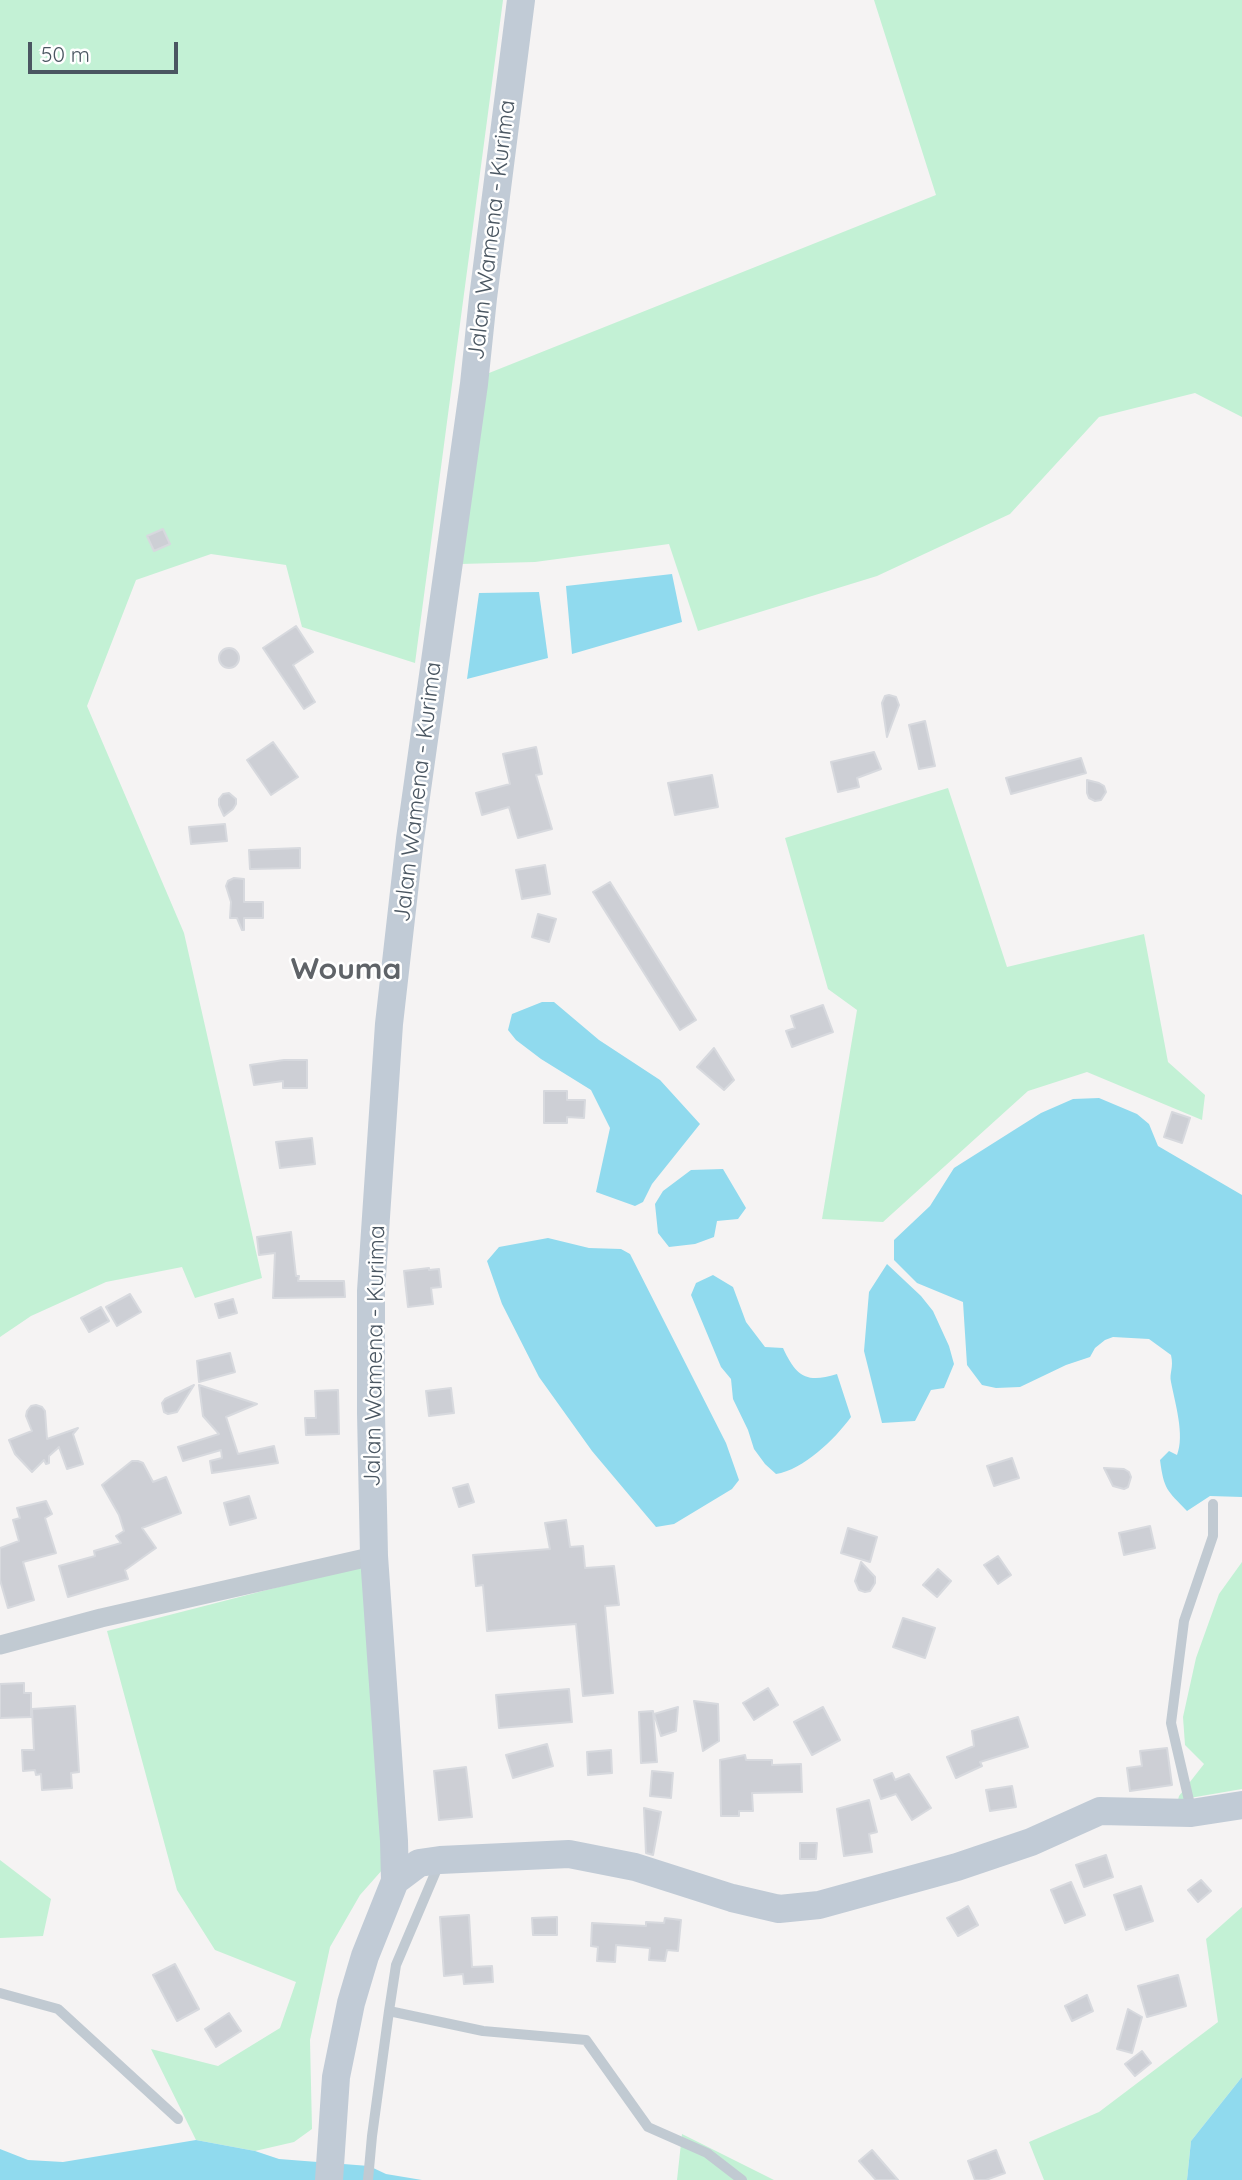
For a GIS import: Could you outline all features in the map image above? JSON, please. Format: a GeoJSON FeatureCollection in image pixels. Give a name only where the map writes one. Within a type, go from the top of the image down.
{"type":"FeatureCollection","features":[{"type":"Feature","properties":{"kind":"main road","name":"Jalan Wamena - Kurima"},"geometry":{"type":"LineString","coordinates":[[395,1881],[374,1556],[371,1291],[389,1024],[410,839],[474,384],[521,0]]}},
{"type":"Feature","properties":{"kind":"main road"},"geometry":{"type":"LineString","coordinates":[[329,2180],[336,2077],[351,2003],[365,1956],[395,1881],[419,1863],[569,1854],[635,1867],[732,1898],[779,1909],[819,1905],[957,1867],[1031,1842],[1100,1811],[1191,1813],[1242,1805]]}},
{"type":"Feature","properties":{"kind":"street"},"geometry":{"type":"LineString","coordinates":[[0,1646],[101,1618],[374,1556]]}},
{"type":"Feature","properties":{"kind":"lane"},"geometry":{"type":"LineString","coordinates":[[1191,1813],[1171,1723],[1184,1621],[1213,1536],[1213,1504]]}},
{"type":"Feature","properties":{"kind":"lane"},"geometry":{"type":"LineString","coordinates":[[368,2180],[396,1965],[440,1860]]}},
{"type":"Feature","properties":{"kind":"lane"},"geometry":{"type":"LineString","coordinates":[[0,1993],[58,2009],[178,2119]]}},
{"type":"Feature","properties":{"kind":"lane"},"geometry":{"type":"LineString","coordinates":[[389,2011],[483,2031],[586,2040],[648,2127],[707,2153],[742,2180]]}},
{"type":"Feature","properties":{"kind":"green space"},"geometry":{"type":"Polygon","coordinates":[[[0,0],[503,0],[415,663],[302,627],[286,565],[211,554],[136,580],[87,706],[184,933],[262,1278],[195,1298],[182,1267],[106,1282],[31,1316],[0,1337],[0,0]]]}},
{"type":"Feature","properties":{"kind":"green space"},"geometry":{"type":"Polygon","coordinates":[[[874,0],[1242,0],[1242,417],[1195,393],[1099,417],[1010,514],[877,576],[698,631],[669,544],[535,562],[460,564],[484,375],[936,195],[874,0]]]}},
{"type":"Feature","properties":{"kind":"green space"},"geometry":{"type":"Polygon","coordinates":[[[948,788],[1007,967],[1144,934],[1168,1062],[1205,1095],[1202,1120],[1087,1072],[1028,1091],[883,1222],[822,1219],[857,1010],[828,989],[785,838],[948,788]]]}},
{"type":"Feature","properties":{"kind":"green space"},"geometry":{"type":"Polygon","coordinates":[[[1242,1562],[1242,1789],[1178,1800],[1204,1764],[1185,1745],[1183,1717],[1196,1658],[1219,1594],[1242,1562]]]}},
{"type":"Feature","properties":{"kind":"green space"},"geometry":{"type":"Polygon","coordinates":[[[368,1564],[383,1869],[360,1895],[330,1947],[310,2040],[312,2129],[294,2142],[255,2151],[196,2140],[151,2049],[218,2066],[280,2028],[296,1982],[215,1950],[177,1890],[107,1631],[368,1564]]]}},
{"type":"Feature","properties":{"kind":"green space"},"geometry":{"type":"Polygon","coordinates":[[[0,1860],[51,1899],[43,1936],[0,1938],[0,1860]]]}},
{"type":"Feature","properties":{"kind":"green space"},"geometry":{"type":"Polygon","coordinates":[[[1242,1907],[1242,2077],[1191,2141],[1187,2180],[1044,2180],[1029,2142],[1099,2112],[1218,2022],[1206,1939],[1242,1907]]]}},
{"type":"Feature","properties":{"kind":"green space"},"geometry":{"type":"Polygon","coordinates":[[[682,2134],[774,2180],[677,2180],[682,2134]]]}},
{"type":"Feature","properties":{"kind":"water"},"geometry":{"type":"Polygon","coordinates":[[[672,574],[682,622],[572,654],[566,586],[672,574]]]}},
{"type":"Feature","properties":{"kind":"water"},"geometry":{"type":"Polygon","coordinates":[[[539,592],[548,658],[467,679],[479,593],[539,592]]]}},
{"type":"Feature","properties":{"kind":"water"},"geometry":{"type":"Polygon","coordinates":[[[542,1002],[554,1002],[599,1040],[660,1080],[700,1124],[652,1184],[643,1202],[635,1206],[596,1192],[610,1128],[591,1090],[541,1059],[516,1040],[508,1030],[512,1014],[542,1002]]]}},
{"type":"Feature","properties":{"kind":"water"},"geometry":{"type":"Polygon","coordinates":[[[1099,1098],[1137,1114],[1149,1124],[1158,1146],[1242,1195],[1242,1497],[1210,1496],[1187,1511],[1168,1489],[1160,1460],[1169,1451],[1177,1455],[1180,1438],[1171,1379],[1172,1360],[1171,1355],[1149,1339],[1113,1337],[1095,1348],[1090,1357],[1066,1365],[1020,1387],[996,1388],[982,1385],[967,1365],[963,1302],[917,1283],[894,1260],[894,1240],[930,1206],[954,1168],[1041,1113],[1073,1099],[1099,1098]]]}},
{"type":"Feature","properties":{"kind":"water"},"geometry":{"type":"Polygon","coordinates":[[[723,1169],[746,1208],[738,1219],[717,1221],[714,1237],[695,1244],[669,1247],[658,1233],[655,1204],[663,1191],[691,1170],[723,1169]]]}},
{"type":"Feature","properties":{"kind":"water"},"geometry":{"type":"Polygon","coordinates":[[[548,1238],[589,1248],[621,1249],[630,1254],[726,1443],[739,1480],[732,1489],[674,1524],[656,1527],[592,1451],[539,1377],[502,1304],[487,1261],[499,1247],[548,1238]]]}},
{"type":"Feature","properties":{"kind":"water"},"geometry":{"type":"Polygon","coordinates":[[[887,1264],[933,1311],[954,1364],[944,1388],[931,1390],[915,1421],[882,1423],[864,1351],[869,1292],[887,1264]]]}},
{"type":"Feature","properties":{"kind":"water"},"geometry":{"type":"Polygon","coordinates":[[[713,1275],[733,1287],[746,1322],[765,1347],[783,1348],[798,1371],[810,1378],[837,1374],[851,1417],[818,1452],[786,1471],[776,1474],[754,1449],[733,1399],[731,1379],[721,1367],[691,1295],[696,1283],[713,1275]]]}},
{"type":"Feature","properties":{"kind":"water"},"geometry":{"type":"Polygon","coordinates":[[[1242,2077],[1242,2180],[1187,2180],[1191,2141],[1242,2077]]]}},
{"type":"Feature","properties":{"kind":"water"},"geometry":{"type":"Polygon","coordinates":[[[196,2140],[255,2151],[279,2159],[369,2166],[386,2174],[422,2180],[0,2180],[0,2149],[28,2160],[63,2162],[196,2140]]]}},
{"type":"Feature","properties":{"kind":"building"},"geometry":{"type":"Polygon","coordinates":[[[163,529],[170,544],[154,551],[147,536],[163,529]]]}},
{"type":"Feature","properties":{"kind":"building"},"geometry":{"type":"Polygon","coordinates":[[[296,626],[313,652],[293,665],[315,702],[304,709],[263,648],[296,626]]]}},
{"type":"Feature","properties":{"kind":"building"},"geometry":{"type":"Polygon","coordinates":[[[225,648],[233,648],[239,658],[233,668],[225,668],[219,662],[219,654],[225,648]]]}},
{"type":"Feature","properties":{"kind":"building"},"geometry":{"type":"Polygon","coordinates":[[[885,696],[896,697],[899,705],[887,737],[882,703],[885,696]]]}},
{"type":"Feature","properties":{"kind":"building"},"geometry":{"type":"Polygon","coordinates":[[[925,721],[935,766],[919,769],[909,725],[925,721]]]}},
{"type":"Feature","properties":{"kind":"building"},"geometry":{"type":"Polygon","coordinates":[[[273,742],[298,777],[271,795],[247,760],[273,742]]]}},
{"type":"Feature","properties":{"kind":"building"},"geometry":{"type":"Polygon","coordinates":[[[536,747],[542,774],[536,775],[552,829],[518,838],[509,807],[482,815],[476,793],[510,784],[503,754],[536,747]]]}},
{"type":"Feature","properties":{"kind":"building"},"geometry":{"type":"Polygon","coordinates":[[[874,752],[881,769],[857,778],[859,787],[838,792],[831,762],[874,752]]]}},
{"type":"Feature","properties":{"kind":"building"},"geometry":{"type":"Polygon","coordinates":[[[1081,758],[1086,773],[1011,794],[1006,778],[1081,758]]]}},
{"type":"Feature","properties":{"kind":"building"},"geometry":{"type":"Polygon","coordinates":[[[712,775],[718,807],[675,815],[668,783],[712,775]]]}},
{"type":"Feature","properties":{"kind":"building"},"geometry":{"type":"Polygon","coordinates":[[[1087,780],[1104,786],[1106,792],[1101,800],[1089,798],[1087,780]]]}},
{"type":"Feature","properties":{"kind":"building"},"geometry":{"type":"Polygon","coordinates":[[[229,793],[236,799],[236,804],[224,816],[219,799],[223,794],[229,793]]]}},
{"type":"Feature","properties":{"kind":"building"},"geometry":{"type":"Polygon","coordinates":[[[225,824],[227,841],[191,844],[189,827],[225,824]]]}},
{"type":"Feature","properties":{"kind":"building"},"geometry":{"type":"Polygon","coordinates":[[[300,848],[300,868],[250,869],[249,850],[300,848]]]}},
{"type":"Feature","properties":{"kind":"building"},"geometry":{"type":"Polygon","coordinates":[[[545,865],[550,894],[522,899],[516,870],[545,865]]]}},
{"type":"Feature","properties":{"kind":"building"},"geometry":{"type":"Polygon","coordinates":[[[234,878],[244,879],[244,902],[263,902],[263,918],[244,918],[244,930],[237,918],[230,918],[231,902],[226,886],[228,881],[234,878]]]}},
{"type":"Feature","properties":{"kind":"building"},"geometry":{"type":"Polygon","coordinates":[[[610,882],[696,1020],[680,1030],[593,892],[610,882]]]}},
{"type":"Feature","properties":{"kind":"building"},"geometry":{"type":"Polygon","coordinates":[[[538,914],[556,919],[549,942],[532,937],[538,914]]]}},
{"type":"Feature","properties":{"kind":"building"},"geometry":{"type":"Polygon","coordinates":[[[823,1005],[833,1032],[792,1047],[786,1031],[795,1028],[791,1016],[823,1005]]]}},
{"type":"Feature","properties":{"kind":"building"},"geometry":{"type":"Polygon","coordinates":[[[714,1048],[734,1080],[724,1090],[697,1067],[714,1048]]]}},
{"type":"Feature","properties":{"kind":"building"},"geometry":{"type":"Polygon","coordinates":[[[307,1060],[307,1088],[283,1088],[283,1081],[254,1085],[250,1065],[307,1060]]]}},
{"type":"Feature","properties":{"kind":"building"},"geometry":{"type":"Polygon","coordinates":[[[544,1091],[567,1091],[567,1100],[585,1100],[584,1118],[567,1117],[567,1123],[544,1123],[544,1091]]]}},
{"type":"Feature","properties":{"kind":"building"},"geometry":{"type":"Polygon","coordinates":[[[1172,1112],[1190,1118],[1182,1143],[1164,1137],[1172,1112]]]}},
{"type":"Feature","properties":{"kind":"building"},"geometry":{"type":"Polygon","coordinates":[[[312,1138],[315,1164],[280,1168],[276,1142],[312,1138]]]}},
{"type":"Feature","properties":{"kind":"building"},"geometry":{"type":"Polygon","coordinates":[[[291,1232],[298,1281],[344,1281],[345,1297],[273,1298],[275,1253],[259,1255],[257,1237],[291,1232]]]}},
{"type":"Feature","properties":{"kind":"building"},"geometry":{"type":"Polygon","coordinates":[[[439,1269],[441,1287],[431,1288],[433,1304],[408,1307],[404,1271],[439,1269]]]}},
{"type":"Feature","properties":{"kind":"building"},"geometry":{"type":"Polygon","coordinates":[[[130,1294],[141,1312],[117,1326],[106,1307],[130,1294]]]}},
{"type":"Feature","properties":{"kind":"building"},"geometry":{"type":"Polygon","coordinates":[[[233,1299],[237,1313],[219,1318],[215,1304],[233,1299]]]}},
{"type":"Feature","properties":{"kind":"building"},"geometry":{"type":"Polygon","coordinates":[[[101,1307],[109,1321],[89,1332],[81,1318],[101,1307]]]}},
{"type":"Feature","properties":{"kind":"building"},"geometry":{"type":"Polygon","coordinates":[[[230,1353],[235,1372],[199,1382],[197,1361],[230,1353]]]}},
{"type":"Feature","properties":{"kind":"building"},"geometry":{"type":"Polygon","coordinates":[[[194,1385],[177,1412],[164,1412],[162,1403],[165,1399],[194,1385]]]}},
{"type":"Feature","properties":{"kind":"building"},"geometry":{"type":"Polygon","coordinates":[[[199,1385],[257,1404],[226,1417],[238,1454],[274,1446],[278,1463],[212,1473],[210,1461],[222,1458],[221,1450],[183,1461],[178,1447],[219,1434],[203,1416],[199,1385]]]}},
{"type":"Feature","properties":{"kind":"building"},"geometry":{"type":"Polygon","coordinates":[[[451,1388],[454,1413],[429,1416],[426,1391],[451,1388]]]}},
{"type":"Feature","properties":{"kind":"building"},"geometry":{"type":"Polygon","coordinates":[[[338,1390],[339,1434],[306,1435],[305,1418],[316,1418],[315,1391],[338,1390]]]}},
{"type":"Feature","properties":{"kind":"building"},"geometry":{"type":"Polygon","coordinates":[[[36,1405],[45,1411],[47,1439],[78,1428],[73,1434],[83,1464],[67,1469],[59,1447],[49,1456],[49,1463],[46,1464],[44,1460],[32,1472],[15,1454],[9,1440],[32,1431],[26,1416],[31,1406],[36,1405]]]}},
{"type":"Feature","properties":{"kind":"building"},"geometry":{"type":"Polygon","coordinates":[[[1012,1458],[1019,1478],[994,1486],[987,1466],[1012,1458]]]}},
{"type":"Feature","properties":{"kind":"building"},"geometry":{"type":"Polygon","coordinates":[[[132,1461],[143,1463],[153,1482],[166,1477],[181,1513],[142,1528],[156,1548],[125,1570],[128,1579],[68,1597],[59,1566],[95,1556],[94,1551],[121,1543],[116,1536],[124,1531],[119,1515],[102,1485],[132,1461]]]}},
{"type":"Feature","properties":{"kind":"building"},"geometry":{"type":"Polygon","coordinates":[[[1104,1468],[1124,1469],[1129,1472],[1131,1477],[1128,1487],[1124,1489],[1113,1486],[1104,1468]]]}},
{"type":"Feature","properties":{"kind":"building"},"geometry":{"type":"Polygon","coordinates":[[[468,1484],[474,1502],[459,1507],[453,1488],[468,1484]]]}},
{"type":"Feature","properties":{"kind":"building"},"geometry":{"type":"Polygon","coordinates":[[[249,1496],[256,1518],[230,1525],[224,1503],[249,1496]]]}},
{"type":"Feature","properties":{"kind":"building"},"geometry":{"type":"Polygon","coordinates":[[[46,1501],[52,1514],[45,1518],[56,1553],[23,1562],[34,1600],[8,1608],[0,1580],[0,1548],[19,1541],[13,1520],[20,1518],[17,1508],[46,1501]]]}},
{"type":"Feature","properties":{"kind":"building"},"geometry":{"type":"Polygon","coordinates":[[[566,1520],[570,1547],[583,1546],[585,1568],[614,1566],[619,1605],[605,1606],[613,1693],[583,1696],[576,1624],[487,1631],[483,1585],[476,1586],[473,1555],[550,1549],[545,1523],[566,1520]]]}},
{"type":"Feature","properties":{"kind":"building"},"geometry":{"type":"Polygon","coordinates":[[[1150,1526],[1155,1548],[1124,1555],[1119,1533],[1150,1526]]]}},
{"type":"Feature","properties":{"kind":"building"},"geometry":{"type":"Polygon","coordinates":[[[848,1528],[877,1537],[870,1562],[841,1553],[848,1528]]]}},
{"type":"Feature","properties":{"kind":"building"},"geometry":{"type":"Polygon","coordinates":[[[998,1556],[1011,1575],[998,1584],[984,1565],[998,1556]]]}},
{"type":"Feature","properties":{"kind":"building"},"geometry":{"type":"Polygon","coordinates":[[[861,1562],[875,1577],[870,1591],[859,1590],[855,1581],[861,1562]]]}},
{"type":"Feature","properties":{"kind":"building"},"geometry":{"type":"Polygon","coordinates":[[[938,1569],[951,1581],[937,1597],[923,1585],[938,1569]]]}},
{"type":"Feature","properties":{"kind":"building"},"geometry":{"type":"Polygon","coordinates":[[[903,1618],[935,1628],[925,1658],[893,1647],[903,1618]]]}},
{"type":"Feature","properties":{"kind":"building"},"geometry":{"type":"Polygon","coordinates":[[[24,1683],[24,1693],[31,1693],[31,1717],[0,1718],[0,1684],[24,1683]]]}},
{"type":"Feature","properties":{"kind":"building"},"geometry":{"type":"Polygon","coordinates":[[[768,1688],[778,1705],[754,1720],[743,1703],[768,1688]]]}},
{"type":"Feature","properties":{"kind":"building"},"geometry":{"type":"Polygon","coordinates":[[[569,1689],[572,1722],[499,1728],[496,1695],[569,1689]]]}},
{"type":"Feature","properties":{"kind":"building"},"geometry":{"type":"Polygon","coordinates":[[[694,1701],[718,1704],[719,1741],[703,1751],[694,1701]]]}},
{"type":"Feature","properties":{"kind":"building"},"geometry":{"type":"Polygon","coordinates":[[[75,1706],[79,1772],[71,1773],[72,1788],[42,1790],[41,1774],[36,1775],[35,1770],[23,1771],[22,1750],[34,1750],[32,1709],[75,1706]]]}},
{"type":"Feature","properties":{"kind":"building"},"geometry":{"type":"Polygon","coordinates":[[[678,1707],[676,1731],[661,1736],[654,1714],[678,1707]]]}},
{"type":"Feature","properties":{"kind":"building"},"geometry":{"type":"Polygon","coordinates":[[[823,1707],[840,1740],[812,1755],[794,1722],[823,1707]]]}},
{"type":"Feature","properties":{"kind":"building"},"geometry":{"type":"Polygon","coordinates":[[[653,1711],[657,1762],[641,1763],[639,1712],[653,1711]]]}},
{"type":"Feature","properties":{"kind":"building"},"geometry":{"type":"Polygon","coordinates":[[[1018,1717],[1028,1747],[980,1762],[982,1766],[956,1778],[947,1757],[974,1746],[972,1731],[1018,1717]]]}},
{"type":"Feature","properties":{"kind":"building"},"geometry":{"type":"Polygon","coordinates":[[[547,1744],[553,1766],[513,1778],[506,1755],[547,1744]]]}},
{"type":"Feature","properties":{"kind":"building"},"geometry":{"type":"Polygon","coordinates":[[[1167,1748],[1172,1785],[1130,1791],[1127,1768],[1142,1766],[1140,1751],[1167,1748]]]}},
{"type":"Feature","properties":{"kind":"building"},"geometry":{"type":"Polygon","coordinates":[[[611,1750],[612,1773],[588,1775],[587,1752],[611,1750]]]}},
{"type":"Feature","properties":{"kind":"building"},"geometry":{"type":"Polygon","coordinates":[[[745,1755],[746,1760],[772,1760],[772,1765],[801,1764],[802,1792],[752,1793],[753,1811],[739,1811],[739,1816],[721,1816],[720,1760],[745,1755]]]}},
{"type":"Feature","properties":{"kind":"building"},"geometry":{"type":"Polygon","coordinates":[[[466,1767],[472,1817],[439,1820],[434,1771],[466,1767]]]}},
{"type":"Feature","properties":{"kind":"building"},"geometry":{"type":"Polygon","coordinates":[[[652,1771],[673,1773],[671,1798],[650,1796],[652,1771]]]}},
{"type":"Feature","properties":{"kind":"building"},"geometry":{"type":"Polygon","coordinates":[[[892,1773],[895,1780],[909,1774],[931,1808],[912,1820],[896,1794],[881,1799],[874,1780],[892,1773]]]}},
{"type":"Feature","properties":{"kind":"building"},"geometry":{"type":"Polygon","coordinates":[[[1012,1786],[1016,1807],[990,1811],[986,1790],[1012,1786]]]}},
{"type":"Feature","properties":{"kind":"building"},"geometry":{"type":"Polygon","coordinates":[[[869,1800],[877,1832],[869,1834],[872,1852],[844,1856],[837,1809],[869,1800]]]}},
{"type":"Feature","properties":{"kind":"building"},"geometry":{"type":"Polygon","coordinates":[[[644,1808],[661,1812],[653,1855],[646,1853],[644,1808]]]}},
{"type":"Feature","properties":{"kind":"building"},"geometry":{"type":"Polygon","coordinates":[[[800,1843],[817,1843],[816,1859],[800,1859],[800,1843]]]}},
{"type":"Feature","properties":{"kind":"building"},"geometry":{"type":"Polygon","coordinates":[[[1106,1855],[1113,1877],[1084,1887],[1076,1865],[1106,1855]]]}},
{"type":"Feature","properties":{"kind":"building"},"geometry":{"type":"Polygon","coordinates":[[[1201,1880],[1211,1891],[1198,1902],[1188,1890],[1201,1880]]]}},
{"type":"Feature","properties":{"kind":"building"},"geometry":{"type":"Polygon","coordinates":[[[1071,1882],[1085,1915],[1065,1923],[1051,1890],[1071,1882]]]}},
{"type":"Feature","properties":{"kind":"building"},"geometry":{"type":"Polygon","coordinates":[[[1141,1886],[1153,1921],[1126,1930],[1114,1895],[1141,1886]]]}},
{"type":"Feature","properties":{"kind":"building"},"geometry":{"type":"Polygon","coordinates":[[[968,1906],[978,1925],[958,1936],[947,1918],[968,1906]]]}},
{"type":"Feature","properties":{"kind":"building"},"geometry":{"type":"Polygon","coordinates":[[[469,1915],[472,1967],[492,1966],[493,1982],[464,1984],[463,1974],[444,1976],[440,1917],[469,1915]]]}},
{"type":"Feature","properties":{"kind":"building"},"geometry":{"type":"Polygon","coordinates":[[[557,1917],[557,1935],[533,1935],[532,1918],[557,1917]]]}},
{"type":"Feature","properties":{"kind":"building"},"geometry":{"type":"Polygon","coordinates":[[[665,1918],[681,1920],[678,1951],[667,1950],[665,1961],[649,1960],[650,1948],[616,1945],[615,1962],[597,1961],[598,1947],[591,1946],[592,1923],[646,1926],[646,1922],[664,1923],[665,1918]]]}},
{"type":"Feature","properties":{"kind":"building"},"geometry":{"type":"Polygon","coordinates":[[[175,1964],[199,2009],[177,2021],[153,1975],[175,1964]]]}},
{"type":"Feature","properties":{"kind":"building"},"geometry":{"type":"Polygon","coordinates":[[[1178,1975],[1186,2006],[1147,2017],[1138,1986],[1178,1975]]]}},
{"type":"Feature","properties":{"kind":"building"},"geometry":{"type":"Polygon","coordinates":[[[1087,1995],[1093,2011],[1072,2021],[1065,2006],[1087,1995]]]}},
{"type":"Feature","properties":{"kind":"building"},"geometry":{"type":"Polygon","coordinates":[[[1128,2009],[1142,2017],[1132,2053],[1117,2049],[1128,2009]]]}},
{"type":"Feature","properties":{"kind":"building"},"geometry":{"type":"Polygon","coordinates":[[[229,2013],[241,2031],[216,2047],[205,2029],[229,2013]]]}},
{"type":"Feature","properties":{"kind":"building"},"geometry":{"type":"Polygon","coordinates":[[[1142,2051],[1151,2063],[1135,2076],[1125,2064],[1142,2051]]]}},
{"type":"Feature","properties":{"kind":"building"},"geometry":{"type":"Polygon","coordinates":[[[872,2150],[898,2180],[876,2180],[859,2161],[872,2150]]]}},
{"type":"Feature","properties":{"kind":"building"},"geometry":{"type":"Polygon","coordinates":[[[996,2150],[1005,2173],[986,2180],[975,2180],[968,2161],[996,2150]]]}},
{"type":"Feature","properties":{"kind":"district","name":"Wouma"},"geometry":{"type":"Point","coordinates":[346,970]}}]}
